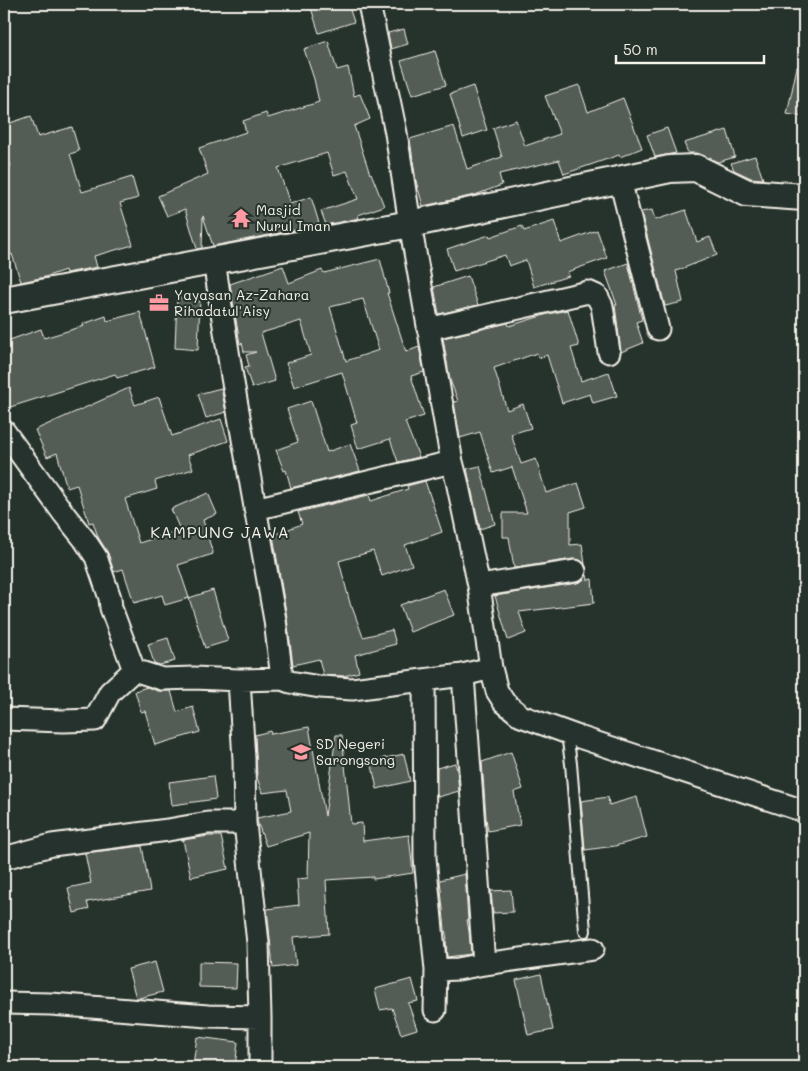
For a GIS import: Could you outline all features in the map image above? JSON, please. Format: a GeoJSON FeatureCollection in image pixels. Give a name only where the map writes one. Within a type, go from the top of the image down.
{"type":"FeatureCollection","features":[{"type":"Feature","properties":{"kind":"street"},"geometry":{"type":"LineString","coordinates":[[370,4],[396,133],[452,462],[479,586],[491,668],[497,691],[504,702],[521,716],[804,811]]}},
{"type":"Feature","properties":{"kind":"street"},"geometry":{"type":"LineString","coordinates":[[4,300],[410,224],[670,169],[696,168],[747,193],[804,197]]}},
{"type":"Feature","properties":{"kind":"street"},"geometry":{"type":"LineString","coordinates":[[620,180],[658,329]]}},
{"type":"Feature","properties":{"kind":"street"},"geometry":{"type":"LineString","coordinates":[[214,261],[232,377],[275,620],[282,679]]}},
{"type":"Feature","properties":{"kind":"street"},"geometry":{"type":"LineString","coordinates":[[428,329],[588,292],[597,296],[602,306],[609,352]]}},
{"type":"Feature","properties":{"kind":"street"},"geometry":{"type":"LineString","coordinates":[[4,431],[96,557],[110,598],[111,608],[134,670]]}},
{"type":"Feature","properties":{"kind":"street"},"geometry":{"type":"LineString","coordinates":[[255,509],[452,462]]}},
{"type":"Feature","properties":{"kind":"street"},"geometry":{"type":"LineString","coordinates":[[479,586],[575,571]]}},
{"type":"Feature","properties":{"kind":"street"},"geometry":{"type":"LineString","coordinates":[[134,670],[162,679],[282,679],[320,687],[352,689],[464,675],[491,668]]}},
{"type":"Feature","properties":{"kind":"street"},"geometry":{"type":"LineString","coordinates":[[4,719],[95,720],[110,692],[134,670]]}},
{"type":"Feature","properties":{"kind":"street"},"geometry":{"type":"LineString","coordinates":[[464,675],[484,964]]}},
{"type":"Feature","properties":{"kind":"street"},"geometry":{"type":"LineString","coordinates":[[239,680],[244,759],[245,823],[258,943],[260,1067]]}},
{"type":"Feature","properties":{"kind":"street"},"geometry":{"type":"LineString","coordinates":[[424,680],[425,858],[436,970],[435,1010]]}},
{"type":"Feature","properties":{"kind":"street"},"geometry":{"type":"LineString","coordinates":[[4,858],[52,845],[208,823],[245,823]]}},
{"type":"Feature","properties":{"kind":"street"},"geometry":{"type":"LineString","coordinates":[[436,970],[458,969],[484,964],[589,940]]}},
{"type":"Feature","properties":{"kind":"street"},"geometry":{"type":"LineString","coordinates":[[4,1004],[52,1004],[208,1016],[260,1017]]}},
{"type":"Feature","properties":{"kind":"lane"},"geometry":{"type":"LineString","coordinates":[[567,733],[589,940]]}},
{"type":"Feature","properties":{"kind":"building"},"geometry":{"type":"Polygon","coordinates":[[[325,4],[348,4],[354,22],[319,33],[311,8],[325,4]]]}},
{"type":"Feature","properties":{"kind":"building"},"geometry":{"type":"Polygon","coordinates":[[[404,29],[408,44],[391,49],[388,33],[404,29]]]}},
{"type":"Feature","properties":{"kind":"building"},"geometry":{"type":"Polygon","coordinates":[[[328,41],[337,70],[348,67],[354,96],[360,94],[370,119],[354,126],[370,174],[384,206],[358,215],[359,218],[326,225],[321,211],[358,199],[347,171],[334,175],[327,153],[278,168],[290,204],[311,197],[319,223],[300,229],[213,246],[203,216],[202,248],[197,249],[185,209],[167,216],[158,196],[208,174],[199,148],[246,132],[243,121],[266,113],[268,118],[319,102],[304,49],[328,41]]]}},
{"type":"Feature","properties":{"kind":"building"},"geometry":{"type":"Polygon","coordinates":[[[435,51],[446,85],[412,95],[401,61],[435,51]]]}},
{"type":"Feature","properties":{"kind":"building"},"geometry":{"type":"Polygon","coordinates":[[[797,67],[804,68],[804,117],[787,114],[797,67]]]}},
{"type":"Feature","properties":{"kind":"building"},"geometry":{"type":"Polygon","coordinates":[[[579,85],[588,112],[623,98],[642,148],[620,157],[619,155],[564,174],[559,160],[499,174],[502,185],[475,195],[423,206],[416,181],[410,139],[454,126],[467,169],[502,157],[493,128],[516,120],[525,146],[560,134],[545,96],[579,85]]]}},
{"type":"Feature","properties":{"kind":"building"},"geometry":{"type":"Polygon","coordinates":[[[473,86],[487,130],[463,138],[450,94],[473,86]]]}},
{"type":"Feature","properties":{"kind":"building"},"geometry":{"type":"Polygon","coordinates":[[[31,116],[38,137],[72,127],[79,151],[70,154],[82,192],[132,177],[138,198],[120,203],[133,245],[94,256],[97,267],[66,273],[65,270],[21,282],[12,254],[4,256],[4,168],[11,166],[4,143],[4,125],[31,116]]]}},
{"type":"Feature","properties":{"kind":"building"},"geometry":{"type":"Polygon","coordinates":[[[667,128],[676,153],[655,157],[647,135],[667,128]]]}},
{"type":"Feature","properties":{"kind":"building"},"geometry":{"type":"Polygon","coordinates":[[[727,130],[735,157],[718,162],[711,159],[711,157],[688,153],[684,143],[727,130]]]}},
{"type":"Feature","properties":{"kind":"building"},"geometry":{"type":"Polygon","coordinates":[[[755,156],[763,179],[751,178],[734,170],[731,163],[755,156]]]}},
{"type":"Feature","properties":{"kind":"building"},"geometry":{"type":"Polygon","coordinates":[[[652,210],[655,220],[686,210],[697,242],[710,237],[717,255],[676,271],[683,302],[665,306],[641,212],[652,210]]]}},
{"type":"Feature","properties":{"kind":"building"},"geometry":{"type":"Polygon","coordinates":[[[554,221],[561,243],[597,230],[607,258],[567,272],[569,276],[534,287],[526,260],[509,266],[505,255],[454,271],[447,249],[522,226],[524,231],[554,221]]]}},
{"type":"Feature","properties":{"kind":"building"},"geometry":{"type":"Polygon","coordinates":[[[380,259],[389,293],[387,293],[406,352],[419,347],[424,372],[411,376],[424,416],[405,422],[419,457],[398,462],[390,439],[358,449],[351,425],[357,423],[342,372],[294,387],[286,363],[311,355],[301,321],[261,333],[275,381],[252,388],[245,367],[249,366],[246,355],[256,352],[244,352],[242,343],[240,344],[230,284],[283,266],[289,283],[322,270],[324,273],[380,259]],[[363,299],[330,307],[346,361],[379,350],[363,299]]]}},
{"type":"Feature","properties":{"kind":"building"},"geometry":{"type":"Polygon","coordinates":[[[628,263],[642,320],[636,322],[643,343],[621,352],[615,305],[617,305],[605,271],[628,263]]]}},
{"type":"Feature","properties":{"kind":"building"},"geometry":{"type":"Polygon","coordinates":[[[468,276],[478,305],[439,314],[434,287],[468,276]]]}},
{"type":"Feature","properties":{"kind":"building"},"geometry":{"type":"Polygon","coordinates":[[[177,298],[200,298],[198,350],[175,348],[177,298]]]}},
{"type":"Feature","properties":{"kind":"building"},"geometry":{"type":"Polygon","coordinates":[[[568,310],[579,346],[571,348],[581,381],[609,372],[617,396],[593,403],[590,394],[562,403],[547,355],[539,358],[537,353],[494,368],[507,410],[523,404],[531,428],[511,434],[521,464],[536,459],[546,493],[578,483],[586,507],[570,512],[570,545],[582,544],[585,564],[580,560],[573,559],[514,568],[509,537],[503,537],[503,513],[527,513],[512,467],[493,473],[480,432],[460,438],[454,402],[458,401],[450,380],[443,338],[508,323],[509,326],[568,310]]]}},
{"type":"Feature","properties":{"kind":"building"},"geometry":{"type":"Polygon","coordinates":[[[140,312],[155,367],[117,378],[115,374],[4,409],[4,342],[41,329],[44,338],[84,326],[83,324],[106,316],[107,321],[140,312]]]}},
{"type":"Feature","properties":{"kind":"building"},"geometry":{"type":"Polygon","coordinates":[[[129,388],[135,405],[159,397],[172,436],[221,419],[228,441],[188,455],[193,469],[155,481],[157,489],[125,499],[139,543],[180,530],[171,509],[208,493],[217,514],[203,520],[213,554],[178,565],[189,598],[165,605],[162,595],[134,603],[123,569],[114,572],[108,553],[98,537],[93,522],[89,523],[77,485],[67,488],[57,453],[47,457],[35,430],[129,388]]]}},
{"type":"Feature","properties":{"kind":"building"},"geometry":{"type":"Polygon","coordinates":[[[221,388],[226,412],[206,418],[198,394],[221,388]]]}},
{"type":"Feature","properties":{"kind":"building"},"geometry":{"type":"Polygon","coordinates":[[[311,401],[327,452],[350,444],[360,471],[291,488],[286,470],[284,471],[276,450],[298,442],[287,409],[311,401]]]}},
{"type":"Feature","properties":{"kind":"building"},"geometry":{"type":"Polygon","coordinates":[[[480,466],[495,524],[480,529],[467,469],[480,466]]]}},
{"type":"Feature","properties":{"kind":"building"},"geometry":{"type":"Polygon","coordinates":[[[425,481],[442,532],[405,545],[412,565],[382,576],[373,551],[339,561],[351,607],[363,637],[392,630],[396,644],[355,655],[359,672],[344,676],[323,675],[319,659],[293,665],[273,535],[302,524],[298,512],[369,495],[371,501],[408,489],[407,486],[425,481]]]}},
{"type":"Feature","properties":{"kind":"building"},"geometry":{"type":"Polygon","coordinates":[[[587,575],[588,580],[592,579],[594,603],[519,612],[526,633],[508,640],[495,596],[577,583],[587,575]]]}},
{"type":"Feature","properties":{"kind":"building"},"geometry":{"type":"Polygon","coordinates":[[[444,589],[454,615],[410,632],[400,605],[444,589]]]}},
{"type":"Feature","properties":{"kind":"building"},"geometry":{"type":"Polygon","coordinates":[[[213,590],[228,641],[205,648],[189,598],[213,590]]]}},
{"type":"Feature","properties":{"kind":"building"},"geometry":{"type":"Polygon","coordinates":[[[168,638],[175,661],[160,665],[154,663],[148,644],[168,638]]]}},
{"type":"Feature","properties":{"kind":"building"},"geometry":{"type":"Polygon","coordinates":[[[147,687],[158,691],[171,691],[177,712],[193,707],[200,732],[155,745],[145,711],[141,712],[135,691],[147,687]]]}},
{"type":"Feature","properties":{"kind":"building"},"geometry":{"type":"Polygon","coordinates":[[[309,727],[325,816],[336,735],[342,735],[351,824],[362,823],[363,841],[409,835],[413,873],[373,879],[373,877],[326,880],[329,934],[293,937],[296,965],[273,968],[267,909],[299,905],[297,879],[308,878],[309,833],[266,846],[257,818],[291,811],[287,790],[262,793],[257,777],[255,735],[270,731],[271,734],[309,727]]]}},
{"type":"Feature","properties":{"kind":"building"},"geometry":{"type":"Polygon","coordinates":[[[511,752],[523,789],[514,792],[520,825],[488,831],[482,762],[511,752]]]}},
{"type":"Feature","properties":{"kind":"building"},"geometry":{"type":"Polygon","coordinates":[[[404,754],[410,781],[377,789],[371,761],[404,754]]]}},
{"type":"Feature","properties":{"kind":"building"},"geometry":{"type":"Polygon","coordinates":[[[455,763],[459,791],[438,797],[437,768],[455,763]]]}},
{"type":"Feature","properties":{"kind":"building"},"geometry":{"type":"Polygon","coordinates":[[[213,776],[216,799],[172,805],[169,782],[213,776]]]}},
{"type":"Feature","properties":{"kind":"building"},"geometry":{"type":"Polygon","coordinates":[[[608,797],[609,805],[637,797],[647,837],[615,846],[585,850],[581,801],[608,797]]]}},
{"type":"Feature","properties":{"kind":"building"},"geometry":{"type":"Polygon","coordinates":[[[221,836],[228,869],[191,877],[183,840],[221,836]]]}},
{"type":"Feature","properties":{"kind":"building"},"geometry":{"type":"Polygon","coordinates":[[[142,846],[150,891],[87,902],[89,909],[74,913],[68,888],[91,883],[85,853],[142,846]]]}},
{"type":"Feature","properties":{"kind":"building"},"geometry":{"type":"Polygon","coordinates":[[[465,874],[471,954],[447,957],[447,939],[440,880],[465,874]]]}},
{"type":"Feature","properties":{"kind":"building"},"geometry":{"type":"Polygon","coordinates":[[[511,890],[513,912],[493,913],[491,891],[511,890]]]}},
{"type":"Feature","properties":{"kind":"building"},"geometry":{"type":"Polygon","coordinates":[[[155,962],[163,992],[136,998],[128,969],[155,962]]]}},
{"type":"Feature","properties":{"kind":"building"},"geometry":{"type":"Polygon","coordinates":[[[199,962],[237,963],[236,988],[199,987],[199,962]]]}},
{"type":"Feature","properties":{"kind":"building"},"geometry":{"type":"Polygon","coordinates":[[[541,974],[553,1030],[528,1035],[516,980],[541,974]]]}},
{"type":"Feature","properties":{"kind":"building"},"geometry":{"type":"Polygon","coordinates":[[[412,979],[418,1001],[408,1003],[417,1029],[401,1034],[392,1008],[380,1010],[375,989],[412,979]]]}},
{"type":"Feature","properties":{"kind":"building"},"geometry":{"type":"Polygon","coordinates":[[[197,1037],[238,1042],[235,1067],[193,1065],[197,1037]]]}},
{"type":"Feature","properties":{"kind":"place","name":"Masjid Nurul Iman"},"geometry":{"type":"Point","coordinates":[241,218]}},
{"type":"Feature","properties":{"kind":"place","name":"Yayasan Az-Zahara Rihadatul'Aisy"},"geometry":{"type":"Point","coordinates":[159,303]}},
{"type":"Feature","properties":{"kind":"place","name":"SD Negeri Sarongsong"},"geometry":{"type":"Point","coordinates":[301,752]}},
{"type":"Feature","properties":{"kind":"district","name":"KAMPUNG JAWA"},"geometry":{"type":"Point","coordinates":[220,532]}}]}
